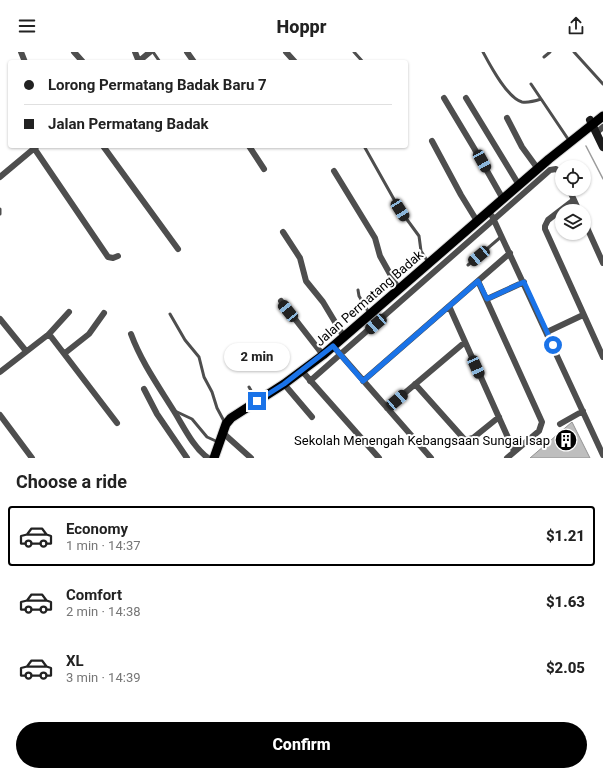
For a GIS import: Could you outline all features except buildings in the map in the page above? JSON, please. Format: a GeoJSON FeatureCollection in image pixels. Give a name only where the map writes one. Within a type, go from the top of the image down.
{"type":"FeatureCollection","features":[{"type":"Feature","properties":{"kind":"main road","name":"Jalan Permatang Badak"},"geometry":{"type":"LineString","coordinates":[[213,458],[225,428],[236,414],[284,384],[323,355],[478,221],[491,215],[503,199],[549,159],[568,139],[593,126],[603,109]]}},
{"type":"Feature","properties":{"kind":"main road","name":"Jalan Permatang Badak"},"geometry":{"type":"LineString","coordinates":[[549,159],[593,126],[603,116]]}},
{"type":"Feature","properties":{"kind":"street"},"geometry":{"type":"LineString","coordinates":[[74,52],[81,60]]}},
{"type":"Feature","properties":{"kind":"street"},"geometry":{"type":"LineString","coordinates":[[141,60],[152,52]]}},
{"type":"Feature","properties":{"kind":"street"},"geometry":{"type":"LineString","coordinates":[[286,52],[293,60]]}},
{"type":"Feature","properties":{"kind":"street"},"geometry":{"type":"LineString","coordinates":[[444,98],[503,199]]}},
{"type":"Feature","properties":{"kind":"street"},"geometry":{"type":"LineString","coordinates":[[466,98],[519,185]]}},
{"type":"Feature","properties":{"kind":"street"},"geometry":{"type":"LineString","coordinates":[[507,118],[522,147],[538,169]]}},
{"type":"Feature","properties":{"kind":"street"},"geometry":{"type":"LineString","coordinates":[[593,126],[603,127]]}},
{"type":"Feature","properties":{"kind":"street"},"geometry":{"type":"LineString","coordinates":[[593,126],[603,146]]}},
{"type":"Feature","properties":{"kind":"street"},"geometry":{"type":"LineString","coordinates":[[432,141],[461,195],[478,221]]}},
{"type":"Feature","properties":{"kind":"street"},"geometry":{"type":"LineString","coordinates":[[0,177],[34,148]]}},
{"type":"Feature","properties":{"kind":"street"},"geometry":{"type":"LineString","coordinates":[[36,148],[108,257],[113,258],[118,256]]}},
{"type":"Feature","properties":{"kind":"street"},"geometry":{"type":"LineString","coordinates":[[104,148],[178,249]]}},
{"type":"Feature","properties":{"kind":"street"},"geometry":{"type":"LineString","coordinates":[[250,148],[264,169]]}},
{"type":"Feature","properties":{"kind":"street"},"geometry":{"type":"LineString","coordinates":[[310,381],[491,215],[550,170],[555,169]]}},
{"type":"Feature","properties":{"kind":"street"},"geometry":{"type":"LineString","coordinates":[[334,171],[374,238],[380,256],[399,290]]}},
{"type":"Feature","properties":{"kind":"street"},"geometry":{"type":"LineString","coordinates":[[572,196],[576,204]]}},
{"type":"Feature","properties":{"kind":"street"},"geometry":{"type":"LineString","coordinates":[[574,200],[548,220],[545,226],[583,315],[603,357]]}},
{"type":"Feature","properties":{"kind":"street"},"geometry":{"type":"LineString","coordinates":[[491,215],[524,282],[583,411],[601,444],[603,455]]}},
{"type":"Feature","properties":{"kind":"street"},"geometry":{"type":"LineString","coordinates":[[283,232],[300,258],[306,281],[323,302],[344,337]]}},
{"type":"Feature","properties":{"kind":"street"},"geometry":{"type":"LineString","coordinates":[[591,236],[603,263]]}},
{"type":"Feature","properties":{"kind":"street"},"geometry":{"type":"LineString","coordinates":[[363,381],[510,253]]}},
{"type":"Feature","properties":{"kind":"street"},"geometry":{"type":"LineString","coordinates":[[478,281],[542,422],[539,431],[506,458]]}},
{"type":"Feature","properties":{"kind":"street"},"geometry":{"type":"LineString","coordinates":[[487,299],[524,282]]}},
{"type":"Feature","properties":{"kind":"street"},"geometry":{"type":"LineString","coordinates":[[281,301],[323,355]]}},
{"type":"Feature","properties":{"kind":"street"},"geometry":{"type":"LineString","coordinates":[[449,306],[514,451]]}},
{"type":"Feature","properties":{"kind":"street"},"geometry":{"type":"LineString","coordinates":[[0,372],[49,334],[69,312]]}},
{"type":"Feature","properties":{"kind":"street"},"geometry":{"type":"LineString","coordinates":[[65,353],[88,334],[104,313]]}},
{"type":"Feature","properties":{"kind":"street"},"geometry":{"type":"LineString","coordinates":[[546,332],[583,315]]}},
{"type":"Feature","properties":{"kind":"street"},"geometry":{"type":"LineString","coordinates":[[0,319],[26,351]]}},
{"type":"Feature","properties":{"kind":"street"},"geometry":{"type":"LineString","coordinates":[[49,334],[65,353],[117,424]]}},
{"type":"Feature","properties":{"kind":"street"},"geometry":{"type":"LineString","coordinates":[[131,334],[142,360],[195,444],[213,458]]}},
{"type":"Feature","properties":{"kind":"street"},"geometry":{"type":"LineString","coordinates":[[387,408],[465,342]]}},
{"type":"Feature","properties":{"kind":"street"},"geometry":{"type":"LineString","coordinates":[[333,346],[432,458]]}},
{"type":"Feature","properties":{"kind":"street"},"geometry":{"type":"LineString","coordinates":[[302,371],[378,458]]}},
{"type":"Feature","properties":{"kind":"street"},"geometry":{"type":"LineString","coordinates":[[284,384],[312,416]]}},
{"type":"Feature","properties":{"kind":"street"},"geometry":{"type":"LineString","coordinates":[[415,384],[465,440],[474,438],[499,417]]}},
{"type":"Feature","properties":{"kind":"street"},"geometry":{"type":"LineString","coordinates":[[144,389],[157,414],[187,458]]}},
{"type":"Feature","properties":{"kind":"street"},"geometry":{"type":"LineString","coordinates":[[560,424],[583,411]]}},
{"type":"Feature","properties":{"kind":"street"},"geometry":{"type":"LineString","coordinates":[[1,417],[32,458]]}},
{"type":"Feature","properties":{"kind":"street"},"geometry":{"type":"LineString","coordinates":[[225,428],[251,458]]}},
{"type":"Feature","properties":{"kind":"lane"},"geometry":{"type":"LineString","coordinates":[[152,52],[158,60]]}},
{"type":"Feature","properties":{"kind":"lane"},"geometry":{"type":"LineString","coordinates":[[354,52],[361,60]]}},
{"type":"Feature","properties":{"kind":"lane"},"geometry":{"type":"LineString","coordinates":[[484,52],[499,79],[518,100],[525,102],[541,99]]}},
{"type":"Feature","properties":{"kind":"lane"},"geometry":{"type":"LineString","coordinates":[[544,57],[550,52]]}},
{"type":"Feature","properties":{"kind":"lane"},"geometry":{"type":"LineString","coordinates":[[574,52],[603,84]]}},
{"type":"Feature","properties":{"kind":"lane"},"geometry":{"type":"LineString","coordinates":[[531,84],[568,139]]}},
{"type":"Feature","properties":{"kind":"lane"},"geometry":{"type":"LineString","coordinates":[[365,148],[400,210],[419,236],[420,251],[430,263]]}},
{"type":"Feature","properties":{"kind":"lane"},"geometry":{"type":"LineString","coordinates":[[0,209],[0,214]]}},
{"type":"Feature","properties":{"kind":"lane"},"geometry":{"type":"LineString","coordinates":[[468,265],[502,236]]}},
{"type":"Feature","properties":{"kind":"lane"},"geometry":{"type":"LineString","coordinates":[[358,290],[359,296],[370,314]]}},
{"type":"Feature","properties":{"kind":"lane"},"geometry":{"type":"LineString","coordinates":[[170,314],[185,340],[199,357],[204,377],[212,392],[225,428]]}},
{"type":"Feature","properties":{"kind":"lane"},"geometry":{"type":"LineString","coordinates":[[249,387],[257,401]]}},
{"type":"Feature","properties":{"kind":"lane"},"geometry":{"type":"LineString","coordinates":[[174,410],[192,419],[207,437],[219,443]]}},
{"type":"Feature","properties":{"kind":"waterway"},"geometry":{"type":"LineString","coordinates":[[586,146],[603,179]]}},
{"type":"Feature","properties":{"kind":"place","name":"Sekolah Menengah Kebangsaan Sungai Isap"},"geometry":{"type":"Point","coordinates":[566,440]}},
{"type":"Feature","properties":{"kind":"route"},"geometry":{"type":"LineString","coordinates":[[257,401],[310,366],[333,346],[363,381],[478,281],[487,299],[524,282],[553,345]]}}]}
